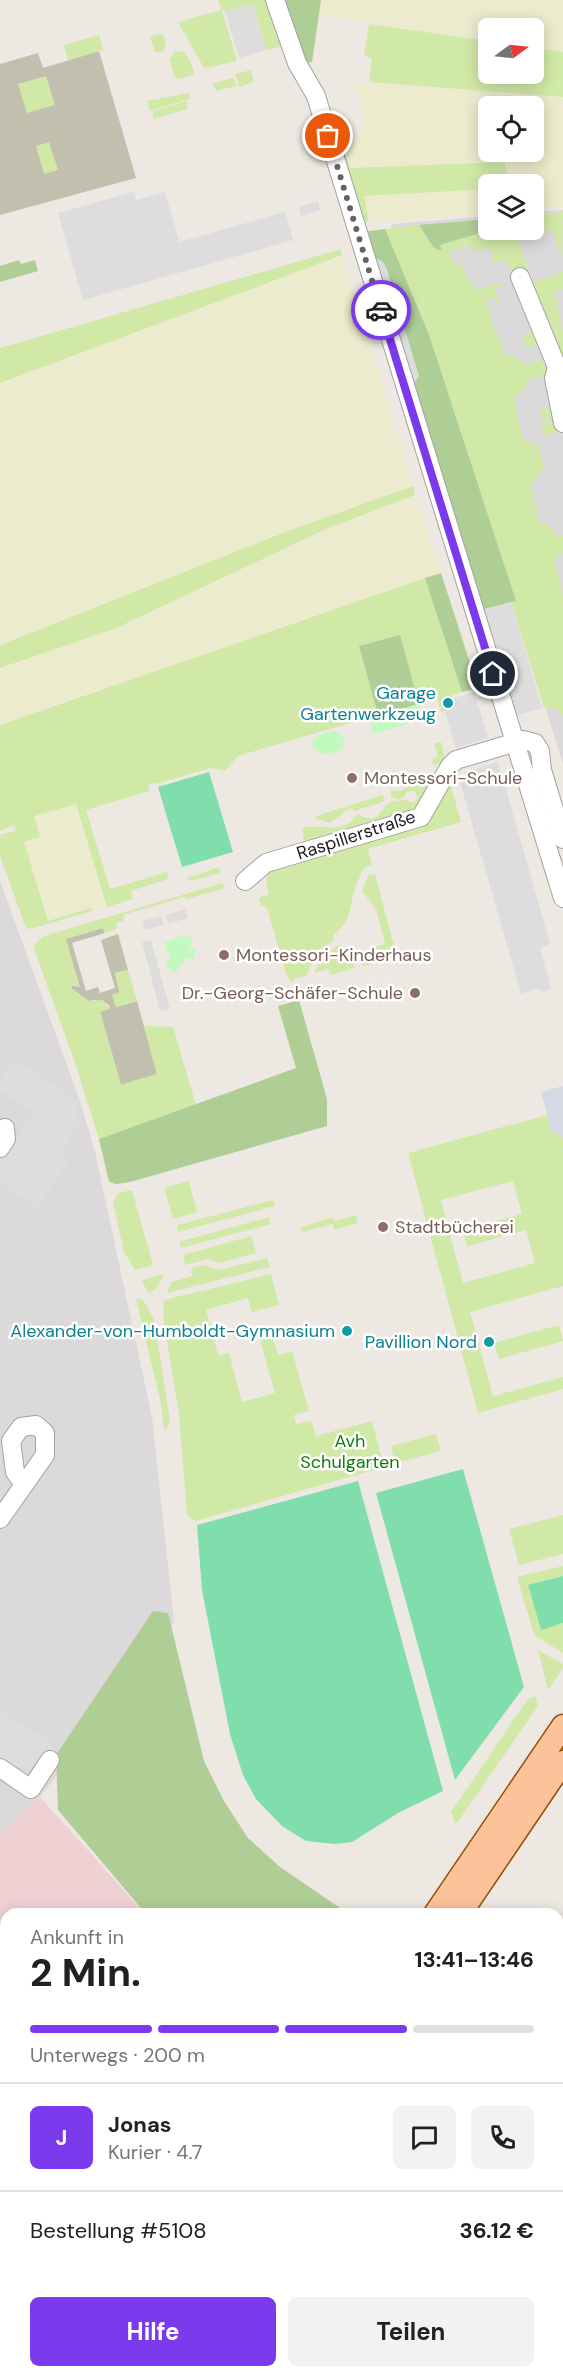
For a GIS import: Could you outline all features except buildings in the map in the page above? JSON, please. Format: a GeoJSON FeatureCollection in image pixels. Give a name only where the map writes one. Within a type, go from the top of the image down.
{"type":"FeatureCollection","features":[{"type":"Feature","properties":{"kind":"main road"},"geometry":{"type":"LineString","coordinates":[[439,1908],[563,1726]]}},
{"type":"Feature","properties":{"kind":"main road"},"geometry":{"type":"LineString","coordinates":[[464,1908],[563,1762]]}},
{"type":"Feature","properties":{"kind":"street"},"geometry":{"type":"LineString","coordinates":[[275,0],[297,63],[316,96],[563,898]]}},
{"type":"Feature","properties":{"kind":"street"},"geometry":{"type":"LineString","coordinates":[[519,277],[560,365],[554,378],[563,423]]}},
{"type":"Feature","properties":{"kind":"street"},"geometry":{"type":"LineString","coordinates":[[515,743],[529,740],[539,747],[542,770],[563,838]]}},
{"type":"Feature","properties":{"kind":"street","name":"Raspillerstraße"},"geometry":{"type":"LineString","coordinates":[[245,881],[266,863],[421,817],[450,766],[456,760],[515,743]]}},
{"type":"Feature","properties":{"kind":"street"},"geometry":{"type":"LineString","coordinates":[[0,1148],[6,1139],[5,1128]]}},
{"type":"Feature","properties":{"kind":"street"},"geometry":{"type":"LineString","coordinates":[[0,1519],[24,1484]]}},
{"type":"Feature","properties":{"kind":"street"},"geometry":{"type":"LineString","coordinates":[[0,1768],[32,1789],[50,1760]]}},
{"type":"Feature","properties":{"kind":"shaded area"},"geometry":{"type":"Polygon","coordinates":[[[321,0],[563,0],[563,52],[544,49],[544,18],[478,18],[478,39],[318,15],[321,0]]]}},
{"type":"Feature","properties":{"kind":"shaded area"},"geometry":{"type":"Polygon","coordinates":[[[253,4],[266,50],[239,58],[225,12],[253,4]]]}},
{"type":"Feature","properties":{"kind":"shaded area"},"geometry":{"type":"Polygon","coordinates":[[[99,51],[136,178],[0,215],[0,64],[38,53],[43,68],[99,51]]]}},
{"type":"Feature","properties":{"kind":"shaded area"},"geometry":{"type":"Polygon","coordinates":[[[351,82],[563,97],[563,207],[544,208],[544,174],[506,174],[505,162],[351,168],[343,152],[360,134],[364,118],[362,107],[351,82]]]}},
{"type":"Feature","properties":{"kind":"shaded area"},"geometry":{"type":"Polygon","coordinates":[[[478,190],[478,214],[369,222],[363,196],[478,190]]]}},
{"type":"Feature","properties":{"kind":"shaded area"},"geometry":{"type":"Polygon","coordinates":[[[133,192],[136,200],[165,192],[179,242],[285,212],[293,240],[83,300],[58,213],[133,192]]]}},
{"type":"Feature","properties":{"kind":"shaded area"},"geometry":{"type":"Polygon","coordinates":[[[318,201],[320,210],[301,216],[299,207],[318,201]]]}},
{"type":"Feature","properties":{"kind":"shaded area"},"geometry":{"type":"Polygon","coordinates":[[[563,210],[563,764],[429,335],[388,239],[392,224],[478,217],[478,240],[544,240],[544,211],[563,210]]]}},
{"type":"Feature","properties":{"kind":"shaded area"},"geometry":{"type":"Polygon","coordinates":[[[342,255],[413,486],[288,531],[0,645],[0,383],[342,255]]]}},
{"type":"Feature","properties":{"kind":"shaded area"},"geometry":{"type":"Polygon","coordinates":[[[371,256],[383,262],[387,270],[419,376],[411,388],[371,256]]]}},
{"type":"Feature","properties":{"kind":"shaded area"},"geometry":{"type":"Polygon","coordinates":[[[415,495],[441,573],[0,725],[0,668],[114,629],[328,528],[415,495]]]}},
{"type":"Feature","properties":{"kind":"shaded area"},"geometry":{"type":"Polygon","coordinates":[[[511,602],[542,708],[515,716],[481,610],[511,602]]]}},
{"type":"Feature","properties":{"kind":"shaded area"},"geometry":{"type":"Polygon","coordinates":[[[474,692],[488,738],[456,748],[444,707],[454,704],[452,699],[474,692]]]}},
{"type":"Feature","properties":{"kind":"shaded area"},"geometry":{"type":"Polygon","coordinates":[[[498,762],[550,944],[540,948],[551,989],[540,992],[539,988],[521,994],[460,782],[466,780],[464,772],[498,762]]]}},
{"type":"Feature","properties":{"kind":"shaded area"},"geometry":{"type":"Polygon","coordinates":[[[76,803],[107,907],[92,911],[91,908],[48,921],[24,842],[40,837],[34,816],[76,803]]]}},
{"type":"Feature","properties":{"kind":"shaded area"},"geometry":{"type":"Polygon","coordinates":[[[0,881],[81,1104],[95,1152],[152,1417],[174,1622],[40,1797],[0,1836],[0,881]]]}},
{"type":"Feature","properties":{"kind":"shaded area"},"geometry":{"type":"Polygon","coordinates":[[[185,909],[188,918],[168,924],[166,915],[185,909]]]}},
{"type":"Feature","properties":{"kind":"shaded area"},"geometry":{"type":"Polygon","coordinates":[[[161,916],[164,925],[145,930],[142,921],[161,916]]]}},
{"type":"Feature","properties":{"kind":"shaded area"},"geometry":{"type":"Polygon","coordinates":[[[103,928],[105,933],[72,943],[86,991],[98,987],[100,993],[115,988],[101,940],[118,934],[128,970],[115,973],[120,993],[113,995],[116,1007],[137,1001],[157,1074],[121,1085],[100,1012],[110,1008],[108,1004],[95,1000],[89,1001],[72,989],[71,985],[79,987],[65,939],[103,928]]]}},
{"type":"Feature","properties":{"kind":"shaded area"},"geometry":{"type":"Polygon","coordinates":[[[151,940],[170,1009],[160,1011],[142,942],[151,940]]]}},
{"type":"Feature","properties":{"kind":"shaded area"},"geometry":{"type":"Polygon","coordinates":[[[14,1059],[81,1103],[73,1114],[81,1120],[60,1152],[70,1159],[37,1208],[0,1183],[0,1163],[33,1113],[0,1091],[0,1081],[14,1059]]]}},
{"type":"Feature","properties":{"kind":"shaded area"},"geometry":{"type":"Polygon","coordinates":[[[563,1086],[563,1142],[560,1132],[552,1134],[541,1092],[563,1086]]]}},
{"type":"Feature","properties":{"kind":"shaded area"},"geometry":{"type":"Polygon","coordinates":[[[0,1710],[53,1744],[42,1762],[36,1759],[29,1770],[21,1765],[17,1771],[0,1760],[0,1710]]]}},
{"type":"Feature","properties":{"kind":"shaded area"},"geometry":{"type":"Polygon","coordinates":[[[40,1797],[140,1908],[0,1908],[0,1836],[40,1797]]]}},
{"type":"Feature","properties":{"kind":"green space"},"geometry":{"type":"Polygon","coordinates":[[[218,0],[270,0],[285,45],[266,50],[253,4],[225,12],[222,10],[237,61],[204,68],[178,22],[221,10],[218,0]]]}},
{"type":"Feature","properties":{"kind":"green space"},"geometry":{"type":"Polygon","coordinates":[[[281,0],[321,0],[312,62],[306,63],[281,0]]]}},
{"type":"Feature","properties":{"kind":"green space"},"geometry":{"type":"Polygon","coordinates":[[[369,24],[478,39],[478,84],[544,84],[544,49],[563,52],[563,97],[369,82],[372,58],[364,56],[369,24]]]}},
{"type":"Feature","properties":{"kind":"green space"},"geometry":{"type":"Polygon","coordinates":[[[159,34],[164,36],[166,44],[163,51],[155,53],[150,36],[159,34]]]}},
{"type":"Feature","properties":{"kind":"green space"},"geometry":{"type":"Polygon","coordinates":[[[99,35],[103,50],[68,60],[64,45],[99,35]]]}},
{"type":"Feature","properties":{"kind":"green space"},"geometry":{"type":"Polygon","coordinates":[[[175,51],[185,52],[194,75],[178,79],[175,77],[169,60],[175,51]]]}},
{"type":"Feature","properties":{"kind":"green space"},"geometry":{"type":"Polygon","coordinates":[[[251,70],[254,82],[239,87],[235,74],[251,70]]]}},
{"type":"Feature","properties":{"kind":"green space"},"geometry":{"type":"Polygon","coordinates":[[[46,76],[55,105],[27,113],[18,84],[46,76]]]}},
{"type":"Feature","properties":{"kind":"green space"},"geometry":{"type":"Polygon","coordinates":[[[233,78],[237,86],[216,91],[213,83],[233,78]]]}},
{"type":"Feature","properties":{"kind":"green space"},"geometry":{"type":"Polygon","coordinates":[[[189,93],[190,99],[150,111],[147,101],[189,93]]]}},
{"type":"Feature","properties":{"kind":"green space"},"geometry":{"type":"Polygon","coordinates":[[[187,101],[187,109],[153,119],[153,111],[187,101]]]}},
{"type":"Feature","properties":{"kind":"green space"},"geometry":{"type":"Polygon","coordinates":[[[49,142],[58,170],[44,174],[36,146],[49,142]]]}},
{"type":"Feature","properties":{"kind":"green space"},"geometry":{"type":"Polygon","coordinates":[[[343,152],[351,168],[505,162],[506,174],[478,174],[478,190],[364,196],[369,222],[361,222],[341,161],[343,152]]]}},
{"type":"Feature","properties":{"kind":"green space"},"geometry":{"type":"Polygon","coordinates":[[[563,212],[562,261],[552,229],[544,231],[544,214],[563,212]]]}},
{"type":"Feature","properties":{"kind":"green space"},"geometry":{"type":"Polygon","coordinates":[[[478,220],[478,234],[440,245],[442,251],[434,248],[419,225],[478,220]]]}},
{"type":"Feature","properties":{"kind":"green space"},"geometry":{"type":"Polygon","coordinates":[[[419,225],[428,242],[442,250],[439,245],[478,234],[478,240],[519,240],[528,270],[513,278],[506,260],[494,263],[489,247],[473,252],[470,245],[450,251],[455,266],[462,264],[468,282],[472,281],[475,290],[500,283],[501,286],[495,288],[499,303],[497,304],[494,298],[486,301],[493,321],[491,322],[493,329],[496,329],[505,356],[513,354],[515,361],[521,359],[524,366],[543,360],[547,375],[527,380],[528,386],[521,388],[523,395],[514,396],[522,438],[530,439],[532,446],[539,444],[544,472],[537,474],[538,480],[531,482],[534,503],[542,502],[542,504],[535,505],[539,523],[548,522],[555,537],[563,535],[563,553],[557,554],[558,559],[554,561],[563,595],[563,716],[555,708],[544,708],[511,602],[516,601],[429,335],[385,229],[419,225]]]}},
{"type":"Feature","properties":{"kind":"green space"},"geometry":{"type":"Polygon","coordinates":[[[385,229],[429,335],[516,601],[481,610],[411,388],[401,319],[387,270],[383,262],[371,256],[363,232],[385,229]]]}},
{"type":"Feature","properties":{"kind":"green space"},"geometry":{"type":"Polygon","coordinates":[[[341,249],[342,255],[0,383],[0,348],[341,249]]]}},
{"type":"Feature","properties":{"kind":"green space"},"geometry":{"type":"Polygon","coordinates":[[[19,260],[21,264],[35,260],[38,271],[0,282],[0,266],[19,260]]]}},
{"type":"Feature","properties":{"kind":"green space"},"geometry":{"type":"Polygon","coordinates":[[[563,272],[563,289],[555,291],[563,334],[563,354],[559,352],[530,284],[563,272]]]}},
{"type":"Feature","properties":{"kind":"green space"},"geometry":{"type":"Polygon","coordinates":[[[535,331],[539,344],[526,348],[522,336],[535,331]]]}},
{"type":"Feature","properties":{"kind":"green space"},"geometry":{"type":"Polygon","coordinates":[[[553,406],[555,418],[542,420],[540,408],[553,406]]]}},
{"type":"Feature","properties":{"kind":"green space"},"geometry":{"type":"Polygon","coordinates":[[[556,421],[558,432],[544,435],[542,423],[556,421]]]}},
{"type":"Feature","properties":{"kind":"green space"},"geometry":{"type":"Polygon","coordinates":[[[413,486],[415,495],[328,528],[114,629],[0,668],[0,645],[288,531],[413,486]]]}},
{"type":"Feature","properties":{"kind":"green space"},"geometry":{"type":"Polygon","coordinates":[[[441,573],[478,688],[462,692],[425,578],[441,573]]]}},
{"type":"Feature","properties":{"kind":"green space"},"geometry":{"type":"Polygon","coordinates":[[[425,578],[462,692],[452,695],[452,699],[443,701],[446,711],[441,712],[437,699],[419,704],[399,635],[359,647],[378,715],[238,756],[225,771],[210,768],[157,784],[153,783],[148,785],[150,791],[86,810],[110,889],[167,872],[168,879],[131,891],[133,899],[107,907],[76,804],[34,816],[40,837],[24,842],[48,921],[91,908],[92,911],[30,929],[26,928],[0,856],[0,835],[16,831],[14,825],[0,831],[0,725],[425,578]]]}},
{"type":"Feature","properties":{"kind":"green space"},"geometry":{"type":"Polygon","coordinates":[[[400,635],[419,704],[378,715],[359,646],[400,635]]]}},
{"type":"Feature","properties":{"kind":"green space"},"geometry":{"type":"Polygon","coordinates":[[[419,704],[418,715],[411,722],[381,732],[372,732],[373,717],[419,704]]]}},
{"type":"Feature","properties":{"kind":"green space"},"geometry":{"type":"Polygon","coordinates":[[[335,731],[343,736],[344,742],[339,750],[325,753],[315,750],[312,744],[316,738],[335,731]]]}},
{"type":"Feature","properties":{"kind":"green space"},"geometry":{"type":"Polygon","coordinates":[[[441,742],[445,758],[442,763],[433,765],[432,759],[438,757],[434,744],[441,742]]]}},
{"type":"Feature","properties":{"kind":"green space"},"geometry":{"type":"Polygon","coordinates":[[[209,772],[233,852],[182,867],[158,787],[209,772]]]}},
{"type":"Feature","properties":{"kind":"green space"},"geometry":{"type":"Polygon","coordinates":[[[434,776],[417,808],[304,842],[302,828],[342,826],[358,814],[370,818],[375,817],[392,801],[405,800],[413,803],[418,798],[414,791],[407,792],[399,799],[391,797],[391,790],[401,791],[434,776]]]}},
{"type":"Feature","properties":{"kind":"green space"},"geometry":{"type":"Polygon","coordinates":[[[450,782],[461,822],[368,849],[372,865],[364,868],[346,920],[333,935],[334,940],[317,952],[306,976],[293,979],[295,984],[287,977],[267,908],[261,905],[259,898],[269,894],[266,880],[269,870],[426,824],[450,782]]]}},
{"type":"Feature","properties":{"kind":"green space"},"geometry":{"type":"Polygon","coordinates":[[[383,795],[384,801],[381,803],[356,811],[350,808],[330,823],[317,819],[316,816],[383,795]]]}},
{"type":"Feature","properties":{"kind":"green space"},"geometry":{"type":"Polygon","coordinates":[[[219,867],[220,873],[191,881],[187,878],[219,867]]]}},
{"type":"Feature","properties":{"kind":"green space"},"geometry":{"type":"Polygon","coordinates":[[[375,874],[397,957],[363,966],[359,952],[385,944],[376,909],[362,891],[368,876],[375,874]]]}},
{"type":"Feature","properties":{"kind":"green space"},"geometry":{"type":"Polygon","coordinates":[[[223,883],[224,888],[123,915],[124,921],[116,923],[117,929],[105,933],[103,928],[66,939],[80,987],[71,985],[72,989],[89,1001],[103,1000],[110,1009],[100,1012],[121,1085],[157,1074],[144,1026],[173,1027],[196,1105],[99,1139],[75,1063],[33,946],[44,936],[223,883]]]}},
{"type":"Feature","properties":{"kind":"green space"},"geometry":{"type":"Polygon","coordinates":[[[184,935],[186,938],[192,936],[190,947],[196,949],[194,959],[187,958],[175,973],[165,965],[170,958],[164,943],[184,935]]]}},
{"type":"Feature","properties":{"kind":"green space"},"geometry":{"type":"Polygon","coordinates":[[[338,945],[348,951],[355,968],[331,975],[328,969],[314,973],[322,959],[338,945]]]}},
{"type":"Feature","properties":{"kind":"green space"},"geometry":{"type":"Polygon","coordinates":[[[128,970],[137,1001],[116,1007],[112,995],[120,992],[115,973],[128,970]]]}},
{"type":"Feature","properties":{"kind":"green space"},"geometry":{"type":"Polygon","coordinates":[[[299,1000],[327,1099],[327,1126],[130,1182],[116,1184],[109,1182],[99,1139],[296,1068],[278,1006],[299,1000]]]}},
{"type":"Feature","properties":{"kind":"green space"},"geometry":{"type":"Polygon","coordinates":[[[547,1115],[552,1133],[560,1132],[563,1142],[563,1286],[470,1312],[493,1396],[563,1377],[563,1389],[478,1413],[408,1153],[547,1115]],[[513,1181],[441,1200],[463,1283],[535,1263],[526,1230],[467,1246],[463,1230],[522,1214],[513,1181]]]}},
{"type":"Feature","properties":{"kind":"green space"},"geometry":{"type":"Polygon","coordinates":[[[189,1181],[197,1212],[173,1219],[164,1188],[189,1181]]]}},
{"type":"Feature","properties":{"kind":"green space"},"geometry":{"type":"Polygon","coordinates":[[[132,1190],[153,1265],[135,1270],[124,1252],[113,1202],[118,1193],[132,1190]]]}},
{"type":"Feature","properties":{"kind":"green space"},"geometry":{"type":"Polygon","coordinates":[[[273,1200],[275,1206],[178,1232],[177,1225],[273,1200]]]}},
{"type":"Feature","properties":{"kind":"green space"},"geometry":{"type":"Polygon","coordinates":[[[356,1215],[358,1223],[334,1230],[333,1224],[302,1232],[300,1228],[332,1217],[334,1221],[356,1215]]]}},
{"type":"Feature","properties":{"kind":"green space"},"geometry":{"type":"Polygon","coordinates":[[[269,1217],[271,1224],[181,1248],[179,1242],[269,1217]]]}},
{"type":"Feature","properties":{"kind":"green space"},"geometry":{"type":"Polygon","coordinates":[[[251,1236],[256,1253],[219,1263],[207,1259],[185,1265],[183,1255],[251,1236]]]}},
{"type":"Feature","properties":{"kind":"green space"},"geometry":{"type":"Polygon","coordinates":[[[267,1258],[270,1267],[167,1293],[171,1282],[193,1276],[191,1268],[204,1265],[220,1270],[267,1258]]]}},
{"type":"Feature","properties":{"kind":"green space"},"geometry":{"type":"Polygon","coordinates":[[[165,1274],[154,1291],[148,1292],[141,1280],[165,1274]]]}},
{"type":"Feature","properties":{"kind":"green space","name":"Avh Schulgarten"},"geometry":{"type":"Polygon","coordinates":[[[271,1274],[279,1305],[252,1312],[248,1298],[206,1310],[218,1355],[229,1353],[242,1402],[275,1393],[257,1329],[269,1326],[278,1355],[292,1351],[309,1411],[294,1415],[296,1424],[311,1421],[316,1436],[372,1421],[384,1467],[196,1521],[187,1515],[179,1414],[163,1316],[164,1300],[271,1274]]]}},
{"type":"Feature","properties":{"kind":"green space"},"geometry":{"type":"Polygon","coordinates":[[[140,1298],[154,1319],[170,1421],[166,1430],[136,1299],[140,1298]]]}},
{"type":"Feature","properties":{"kind":"green space"},"geometry":{"type":"Polygon","coordinates":[[[559,1325],[563,1341],[499,1359],[494,1343],[559,1325]]]}},
{"type":"Feature","properties":{"kind":"green space"},"geometry":{"type":"Polygon","coordinates":[[[436,1434],[441,1451],[395,1463],[391,1446],[436,1434]]]}},
{"type":"Feature","properties":{"kind":"green space"},"geometry":{"type":"Polygon","coordinates":[[[463,1469],[524,1687],[455,1780],[376,1493],[463,1469]]]}},
{"type":"Feature","properties":{"kind":"green space"},"geometry":{"type":"Polygon","coordinates":[[[358,1481],[443,1791],[398,1813],[352,1842],[335,1844],[306,1841],[282,1826],[256,1799],[243,1775],[230,1734],[202,1590],[197,1525],[358,1481]]]}},
{"type":"Feature","properties":{"kind":"green space"},"geometry":{"type":"Polygon","coordinates":[[[563,1515],[563,1554],[519,1565],[509,1529],[563,1515]]]}},
{"type":"Feature","properties":{"kind":"green space"},"geometry":{"type":"Polygon","coordinates":[[[563,1566],[563,1576],[528,1586],[541,1629],[563,1623],[563,1653],[536,1636],[517,1577],[563,1566]]]}},
{"type":"Feature","properties":{"kind":"green space"},"geometry":{"type":"Polygon","coordinates":[[[563,1576],[563,1623],[541,1630],[528,1585],[563,1576]]]}},
{"type":"Feature","properties":{"kind":"green space"},"geometry":{"type":"Polygon","coordinates":[[[153,1611],[168,1613],[204,1761],[224,1801],[248,1838],[280,1867],[340,1908],[141,1908],[58,1810],[56,1755],[153,1611]]]}},
{"type":"Feature","properties":{"kind":"green space"},"geometry":{"type":"Polygon","coordinates":[[[538,1650],[563,1664],[563,1668],[548,1690],[538,1650]]]}},
{"type":"Feature","properties":{"kind":"green space"},"geometry":{"type":"Polygon","coordinates":[[[535,1696],[538,1706],[455,1823],[451,1812],[528,1699],[535,1696]]]}},
{"type":"Feature","properties":{"kind":"way so far"},"geometry":{"type":"LineString","coordinates":[[328,136],[381,310]]}},
{"type":"Feature","properties":{"kind":"place","name":"Garage Gartenwerkzeug"},"geometry":{"type":"Point","coordinates":[448,703]}},
{"type":"Feature","properties":{"kind":"place","name":"Montessori-Schule"},"geometry":{"type":"Point","coordinates":[352,778]}},
{"type":"Feature","properties":{"kind":"place","name":"Montessori-Kinderhaus"},"geometry":{"type":"Point","coordinates":[224,955]}},
{"type":"Feature","properties":{"kind":"place","name":"Dr.-Georg-Schäfer-Schule"},"geometry":{"type":"Point","coordinates":[415,993]}},
{"type":"Feature","properties":{"kind":"place","name":"Stadtbücherei"},"geometry":{"type":"Point","coordinates":[383,1227]}},
{"type":"Feature","properties":{"kind":"place","name":"Alexander-von-Humboldt-Gymnasium"},"geometry":{"type":"Point","coordinates":[347,1331]}},
{"type":"Feature","properties":{"kind":"place","name":"Pavillion Nord"},"geometry":{"type":"Point","coordinates":[489,1342]}},
{"type":"Feature","properties":{"kind":"route"},"geometry":{"type":"LineString","coordinates":[[381,310],[493,674]]}}]}
